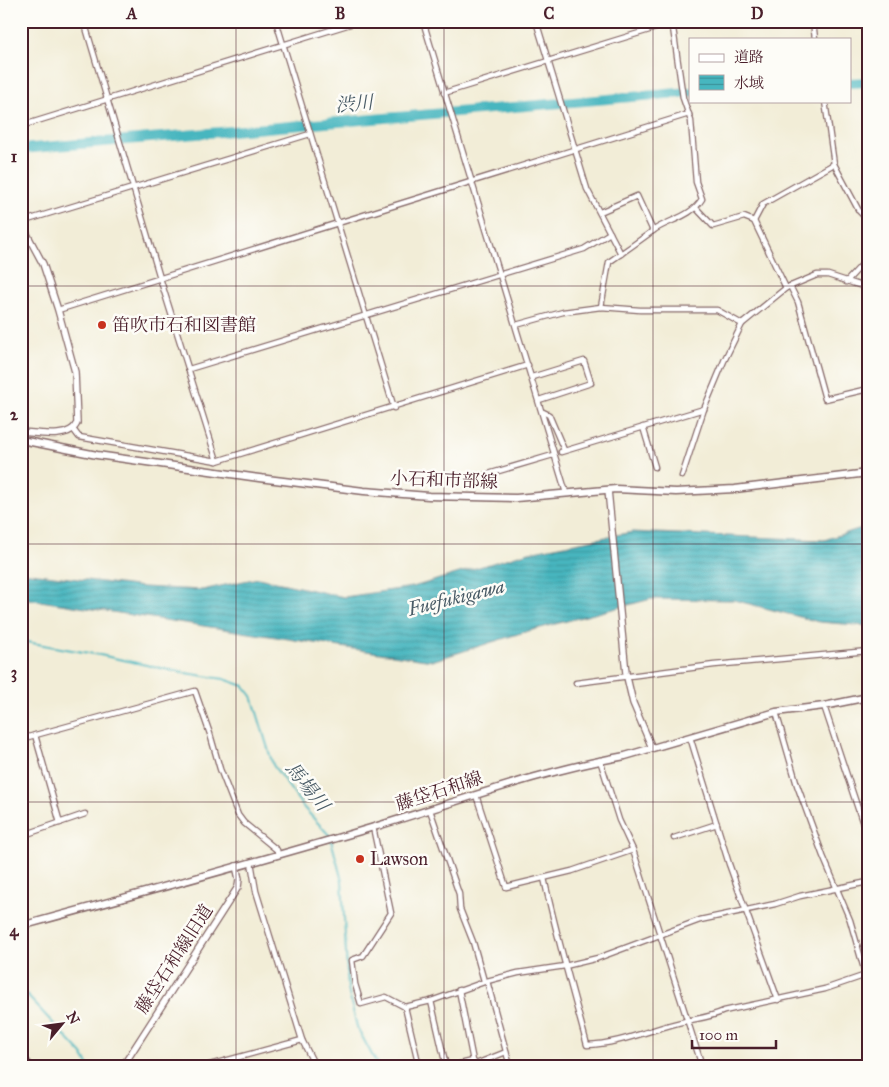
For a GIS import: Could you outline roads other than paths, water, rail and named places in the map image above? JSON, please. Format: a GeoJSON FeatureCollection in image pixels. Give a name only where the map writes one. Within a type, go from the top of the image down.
{"type":"FeatureCollection","features":[{"type":"Feature","properties":{"kind":"main road","name":"小石和市部線"},"geometry":{"type":"LineString","coordinates":[[21,440],[97,455],[364,491],[483,498],[536,497],[608,490],[676,492],[735,488],[868,473]]}},
{"type":"Feature","properties":{"kind":"main road","name":"藤垈石和線"},"geometry":{"type":"LineString","coordinates":[[21,926],[328,841],[476,794],[600,760],[652,748],[776,712],[824,706],[868,697]]}},
{"type":"Feature","properties":{"kind":"street"},"geometry":{"type":"LineString","coordinates":[[21,24],[31,21]]}},
{"type":"Feature","properties":{"kind":"street"},"geometry":{"type":"LineString","coordinates":[[84,21],[160,278],[218,461]]}},
{"type":"Feature","properties":{"kind":"street"},"geometry":{"type":"LineString","coordinates":[[276,21],[394,408]]}},
{"type":"Feature","properties":{"kind":"street"},"geometry":{"type":"LineString","coordinates":[[21,126],[360,21]]}},
{"type":"Feature","properties":{"kind":"street"},"geometry":{"type":"LineString","coordinates":[[423,21],[566,493]]}},
{"type":"Feature","properties":{"kind":"street"},"geometry":{"type":"LineString","coordinates":[[536,21],[587,189],[621,254]]}},
{"type":"Feature","properties":{"kind":"street"},"geometry":{"type":"LineString","coordinates":[[813,21],[815,38]]}},
{"type":"Feature","properties":{"kind":"street"},"geometry":{"type":"LineString","coordinates":[[444,93],[672,22],[681,88],[689,114],[696,182],[702,199],[696,208],[653,231],[609,262],[601,307]]}},
{"type":"Feature","properties":{"kind":"street"},"geometry":{"type":"LineString","coordinates":[[825,102],[834,164],[859,211],[868,220]]}},
{"type":"Feature","properties":{"kind":"street"},"geometry":{"type":"LineString","coordinates":[[58,310],[689,114]]}},
{"type":"Feature","properties":{"kind":"street"},"geometry":{"type":"LineString","coordinates":[[21,432],[66,433],[74,430],[77,423],[75,372],[58,310],[43,264],[21,223],[310,132]]}},
{"type":"Feature","properties":{"kind":"street"},"geometry":{"type":"LineString","coordinates":[[754,222],[763,204],[834,164]]}},
{"type":"Feature","properties":{"kind":"street"},"geometry":{"type":"LineString","coordinates":[[600,212],[638,196],[653,231]]}},
{"type":"Feature","properties":{"kind":"street"},"geometry":{"type":"LineString","coordinates":[[696,208],[714,226],[744,217],[754,222],[788,287],[798,302],[826,400],[868,389]]}},
{"type":"Feature","properties":{"kind":"street"},"geometry":{"type":"LineString","coordinates":[[189,369],[584,249],[610,233]]}},
{"type":"Feature","properties":{"kind":"street"},"geometry":{"type":"LineString","coordinates":[[846,282],[868,258]]}},
{"type":"Feature","properties":{"kind":"street"},"geometry":{"type":"LineString","coordinates":[[682,476],[704,409],[742,324],[788,287],[817,275],[828,275],[868,288]]}},
{"type":"Feature","properties":{"kind":"street"},"geometry":{"type":"LineString","coordinates":[[516,325],[563,312],[601,307],[640,310],[717,310],[742,324]]}},
{"type":"Feature","properties":{"kind":"street"},"geometry":{"type":"LineString","coordinates":[[532,378],[584,362],[591,383],[539,400]]}},
{"type":"Feature","properties":{"kind":"street"},"geometry":{"type":"LineString","coordinates":[[74,430],[79,437],[218,461],[528,365]]}},
{"type":"Feature","properties":{"kind":"street"},"geometry":{"type":"LineString","coordinates":[[543,412],[549,415],[563,451],[704,409]]}},
{"type":"Feature","properties":{"kind":"street"},"geometry":{"type":"LineString","coordinates":[[642,427],[655,467]]}},
{"type":"Feature","properties":{"kind":"street"},"geometry":{"type":"LineString","coordinates":[[468,480],[553,455]]}},
{"type":"Feature","properties":{"kind":"street"},"geometry":{"type":"LineString","coordinates":[[608,490],[626,675],[633,703],[652,748]]}},
{"type":"Feature","properties":{"kind":"street"},"geometry":{"type":"LineString","coordinates":[[576,683],[626,675],[868,651]]}},
{"type":"Feature","properties":{"kind":"street"},"geometry":{"type":"LineString","coordinates":[[21,739],[195,691],[220,770],[238,814],[244,823],[277,850],[278,855]]}},
{"type":"Feature","properties":{"kind":"street"},"geometry":{"type":"LineString","coordinates":[[824,706],[868,839]]}},
{"type":"Feature","properties":{"kind":"street"},"geometry":{"type":"LineString","coordinates":[[776,712],[797,784],[836,890],[850,920],[868,983]]}},
{"type":"Feature","properties":{"kind":"street"},"geometry":{"type":"LineString","coordinates":[[35,735],[60,823]]}},
{"type":"Feature","properties":{"kind":"street"},"geometry":{"type":"LineString","coordinates":[[690,737],[746,912],[778,1000]]}},
{"type":"Feature","properties":{"kind":"street"},"geometry":{"type":"LineString","coordinates":[[600,760],[619,820],[633,850],[702,1066]]}},
{"type":"Feature","properties":{"kind":"street"},"geometry":{"type":"LineString","coordinates":[[476,794],[506,887],[572,871],[633,850]]}},
{"type":"Feature","properties":{"kind":"street"},"geometry":{"type":"LineString","coordinates":[[430,810],[459,894],[460,909],[473,942],[510,1066]]}},
{"type":"Feature","properties":{"kind":"street"},"geometry":{"type":"LineString","coordinates":[[21,836],[85,814]]}},
{"type":"Feature","properties":{"kind":"street"},"geometry":{"type":"LineString","coordinates":[[674,838],[717,824]]}},
{"type":"Feature","properties":{"kind":"street"},"geometry":{"type":"LineString","coordinates":[[373,827],[391,913],[363,956],[352,960],[355,984],[361,1004],[386,997],[405,1007],[431,1001],[485,981],[518,973],[565,966],[624,949],[700,920],[746,912],[800,896],[868,882]]}},
{"type":"Feature","properties":{"kind":"street"},"geometry":{"type":"LineString","coordinates":[[251,862],[258,900],[302,1040],[315,1066]]}},
{"type":"Feature","properties":{"kind":"street","name":"藤垈石和線旧道"},"geometry":{"type":"LineString","coordinates":[[123,1066],[238,887],[239,879],[236,866]]}},
{"type":"Feature","properties":{"kind":"street"},"geometry":{"type":"LineString","coordinates":[[544,878],[565,966],[587,1045],[630,1037],[687,1021],[709,1018],[724,1011],[825,989],[866,975]]}},
{"type":"Feature","properties":{"kind":"street"},"geometry":{"type":"LineString","coordinates":[[459,990],[473,1061]]}},
{"type":"Feature","properties":{"kind":"street"},"geometry":{"type":"LineString","coordinates":[[431,1001],[446,1066]]}},
{"type":"Feature","properties":{"kind":"street"},"geometry":{"type":"LineString","coordinates":[[405,1007],[419,1066]]}},
{"type":"Feature","properties":{"kind":"street"},"geometry":{"type":"LineString","coordinates":[[206,1066],[302,1040]]}},
{"type":"Feature","properties":{"kind":"street"},"geometry":{"type":"LineString","coordinates":[[452,1066],[473,1061],[476,1064],[506,1052]]}},
{"type":"Feature","properties":{"kind":"street"},"geometry":{"type":"LineString","coordinates":[[21,1054],[31,1066]]}},
{"type":"Feature","properties":{"kind":"water","name":"Fuefukigawa"},"geometry":{"type":"Polygon","coordinates":[[[868,526],[868,626],[819,622],[734,600],[651,599],[521,633],[432,661],[21,598],[21,572],[143,587],[202,590],[258,578],[344,597],[413,587],[529,552],[632,532],[824,540],[868,526]]]}},
{"type":"Feature","properties":{"kind":"waterway","name":"渋川"},"geometry":{"type":"LineString","coordinates":[[852,83],[868,82]]}},
{"type":"Feature","properties":{"kind":"waterway","name":"渋川"},"geometry":{"type":"LineString","coordinates":[[21,149],[689,92]]}},
{"type":"Feature","properties":{"kind":"waterway","name":"馬場川"},"geometry":{"type":"LineString","coordinates":[[21,641],[224,679],[244,686],[252,696],[273,765],[304,808],[330,836],[342,881],[348,990],[357,1027],[378,1066]]}},
{"type":"Feature","properties":{"kind":"waterway"},"geometry":{"type":"LineString","coordinates":[[21,989],[82,1054],[89,1066]]}},
{"type":"Feature","properties":{"kind":"place","name":"笛吹市石和図書館"},"geometry":{"type":"Point","coordinates":[102,325]}},
{"type":"Feature","properties":{"kind":"place","name":"Lawson"},"geometry":{"type":"Point","coordinates":[360,859]}}]}
